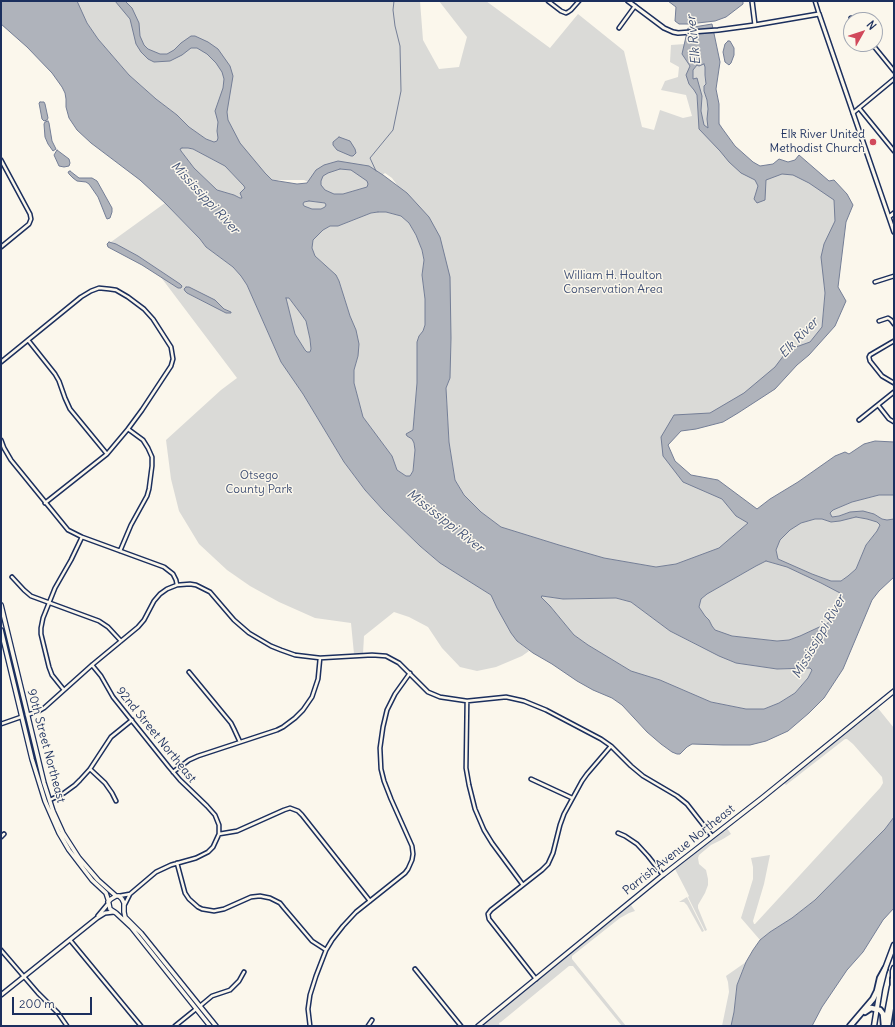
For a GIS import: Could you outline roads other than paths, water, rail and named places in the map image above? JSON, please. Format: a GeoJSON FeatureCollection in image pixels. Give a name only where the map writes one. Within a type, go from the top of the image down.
{"type":"FeatureCollection","features":[{"type":"Feature","properties":{"kind":"highway"},"geometry":{"type":"LineString","coordinates":[[874,1026],[880,989],[885,969],[894,945]]}},
{"type":"Feature","properties":{"kind":"highway"},"geometry":{"type":"LineString","coordinates":[[888,1026],[893,994],[894,968]]}},
{"type":"Feature","properties":{"kind":"highway"},"geometry":{"type":"LineString","coordinates":[[858,1018],[873,999],[877,991],[880,978],[885,969]]}},
{"type":"Feature","properties":{"kind":"highway"},"geometry":{"type":"LineString","coordinates":[[884,1026],[893,979]]}},
{"type":"Feature","properties":{"kind":"highway"},"geometry":{"type":"LineString","coordinates":[[850,1026],[869,1009],[876,1009],[880,1010],[883,1014],[884,1026]]}},
{"type":"Feature","properties":{"kind":"main road","name":"90th Street Northeast"},"geometry":{"type":"LineString","coordinates":[[1,606],[49,800],[58,822],[74,850],[91,873],[104,887],[117,896]]}},
{"type":"Feature","properties":{"kind":"main road","name":"90th Street Northeast"},"geometry":{"type":"LineString","coordinates":[[1,630],[38,780],[51,817],[69,850],[92,880],[106,893],[108,903]]}},
{"type":"Feature","properties":{"kind":"main road","name":"Parrish Avenue Northeast"},"geometry":{"type":"LineString","coordinates":[[478,1026],[663,875],[822,750],[894,691]]}},
{"type":"Feature","properties":{"kind":"main road"},"geometry":{"type":"LineString","coordinates":[[20,710],[27,714]]}},
{"type":"Feature","properties":{"kind":"main road"},"geometry":{"type":"LineString","coordinates":[[22,718],[29,721]]}},
{"type":"Feature","properties":{"kind":"main road"},"geometry":{"type":"LineString","coordinates":[[210,1026],[198,1008],[141,933],[125,917],[122,898],[117,896],[110,899],[108,903],[110,909],[131,927],[198,1008],[216,1026]]}},
{"type":"Feature","properties":{"kind":"main road"},"geometry":{"type":"LineString","coordinates":[[115,912],[121,911],[124,906]]}},
{"type":"Feature","properties":{"kind":"street"},"geometry":{"type":"LineString","coordinates":[[548,1],[564,12],[569,12],[579,1]]}},
{"type":"Feature","properties":{"kind":"street"},"geometry":{"type":"LineString","coordinates":[[628,1],[658,24],[668,30],[678,33],[756,25],[819,14]]}},
{"type":"Feature","properties":{"kind":"street"},"geometry":{"type":"LineString","coordinates":[[752,1],[756,25]]}},
{"type":"Feature","properties":{"kind":"street"},"geometry":{"type":"LineString","coordinates":[[815,1],[894,232]]}},
{"type":"Feature","properties":{"kind":"street"},"geometry":{"type":"LineString","coordinates":[[619,28],[636,6]]}},
{"type":"Feature","properties":{"kind":"street"},"geometry":{"type":"LineString","coordinates":[[879,52],[894,71]]}},
{"type":"Feature","properties":{"kind":"street"},"geometry":{"type":"LineString","coordinates":[[853,113],[894,79]]}},
{"type":"Feature","properties":{"kind":"street"},"geometry":{"type":"LineString","coordinates":[[859,108],[893,147],[894,151]]}},
{"type":"Feature","properties":{"kind":"street"},"geometry":{"type":"LineString","coordinates":[[1,160],[30,214],[29,224],[1,247]]}},
{"type":"Feature","properties":{"kind":"street"},"geometry":{"type":"LineString","coordinates":[[889,217],[894,213]]}},
{"type":"Feature","properties":{"kind":"street"},"geometry":{"type":"LineString","coordinates":[[875,282],[894,276]]}},
{"type":"Feature","properties":{"kind":"street"},"geometry":{"type":"LineString","coordinates":[[1,362],[86,293],[95,289],[109,288],[116,290],[144,309],[172,347],[173,359],[171,366],[128,429],[107,454],[46,503]]}},
{"type":"Feature","properties":{"kind":"street"},"geometry":{"type":"LineString","coordinates":[[879,321],[888,318],[894,324]]}},
{"type":"Feature","properties":{"kind":"street"},"geometry":{"type":"LineString","coordinates":[[28,340],[55,374],[70,409],[107,454]]}},
{"type":"Feature","properties":{"kind":"street"},"geometry":{"type":"LineString","coordinates":[[894,341],[869,358],[882,376],[894,383]]}},
{"type":"Feature","properties":{"kind":"street"},"geometry":{"type":"LineString","coordinates":[[860,420],[894,392]]}},
{"type":"Feature","properties":{"kind":"street"},"geometry":{"type":"LineString","coordinates":[[878,405],[889,419],[894,422]]}},
{"type":"Feature","properties":{"kind":"street"},"geometry":{"type":"LineString","coordinates":[[120,551],[149,489],[152,466],[152,457],[145,443],[128,429]]}},
{"type":"Feature","properties":{"kind":"street"},"geometry":{"type":"LineString","coordinates":[[1,440],[11,460],[66,528],[82,537],[168,569],[175,577],[177,585]]}},
{"type":"Feature","properties":{"kind":"street"},"geometry":{"type":"LineString","coordinates":[[64,690],[50,671],[41,634],[41,628],[48,603],[82,537]]}},
{"type":"Feature","properties":{"kind":"street"},"geometry":{"type":"LineString","coordinates":[[12,577],[31,596],[104,624],[120,641]]}},
{"type":"Feature","properties":{"kind":"street"},"geometry":{"type":"LineString","coordinates":[[27,714],[39,711],[141,623],[157,596],[167,589],[177,585],[196,585],[210,592],[234,620],[244,629],[257,639],[271,646],[295,654],[320,658],[379,655],[386,656],[396,660],[428,692],[436,696],[467,701],[506,697],[530,702],[596,736],[611,746],[643,776],[682,800],[712,836]]}},
{"type":"Feature","properties":{"kind":"street"},"geometry":{"type":"LineString","coordinates":[[173,772],[189,760],[198,756],[283,727],[295,718],[312,697],[317,685],[320,658]]}},
{"type":"Feature","properties":{"kind":"street","name":"92nd Street Northeast"},"geometry":{"type":"LineString","coordinates":[[92,665],[101,676],[110,692],[173,772],[215,815],[219,825],[219,834]]}},
{"type":"Feature","properties":{"kind":"street"},"geometry":{"type":"LineString","coordinates":[[189,672],[231,723],[240,742]]}},
{"type":"Feature","properties":{"kind":"street"},"geometry":{"type":"LineString","coordinates":[[310,1026],[308,1009],[310,995],[326,950],[332,940],[356,912],[405,873],[411,865],[413,856],[412,846],[390,799],[384,781],[380,759],[381,736],[387,710],[395,694],[410,673]]}},
{"type":"Feature","properties":{"kind":"street"},"geometry":{"type":"LineString","coordinates":[[467,701],[466,768],[475,809],[488,836],[523,885]]}},
{"type":"Feature","properties":{"kind":"street"},"geometry":{"type":"LineString","coordinates":[[1,724],[22,718]]}},
{"type":"Feature","properties":{"kind":"street"},"geometry":{"type":"LineString","coordinates":[[49,800],[70,789],[80,780],[90,769],[111,737],[132,720]]}},
{"type":"Feature","properties":{"kind":"street"},"geometry":{"type":"LineString","coordinates":[[536,978],[489,919],[488,914],[490,910],[544,869],[548,864],[553,853],[564,814],[572,798],[584,776],[611,746]]}},
{"type":"Feature","properties":{"kind":"street"},"geometry":{"type":"LineString","coordinates":[[90,769],[105,782],[116,802]]}},
{"type":"Feature","properties":{"kind":"street"},"geometry":{"type":"LineString","coordinates":[[531,779],[572,798]]}},
{"type":"Feature","properties":{"kind":"street"},"geometry":{"type":"LineString","coordinates":[[117,896],[126,896],[130,894],[156,872],[171,865],[196,858],[208,852],[213,847],[219,834],[237,831],[288,809],[295,809],[302,815],[370,901]]}},
{"type":"Feature","properties":{"kind":"street"},"geometry":{"type":"LineString","coordinates":[[618,833],[637,844],[663,875]]}},
{"type":"Feature","properties":{"kind":"street"},"geometry":{"type":"LineString","coordinates":[[1,837],[4,834]]}},
{"type":"Feature","properties":{"kind":"street"},"geometry":{"type":"LineString","coordinates":[[177,863],[185,893],[198,907],[207,911],[224,910],[250,897],[260,896],[270,898],[280,903],[312,941],[326,950]]}},
{"type":"Feature","properties":{"kind":"street"},"geometry":{"type":"LineString","coordinates":[[124,906],[130,894]]}},
{"type":"Feature","properties":{"kind":"street"},"geometry":{"type":"LineString","coordinates":[[97,918],[108,903]]}},
{"type":"Feature","properties":{"kind":"street"},"geometry":{"type":"LineString","coordinates":[[1,995],[97,918],[105,913],[115,912]]}},
{"type":"Feature","properties":{"kind":"street"},"geometry":{"type":"LineString","coordinates":[[70,940],[141,1026]]}},
{"type":"Feature","properties":{"kind":"street"},"geometry":{"type":"LineString","coordinates":[[1,950],[38,993],[58,1013],[67,1026]]}},
{"type":"Feature","properties":{"kind":"street"},"geometry":{"type":"LineString","coordinates":[[416,969],[461,1026]]}},
{"type":"Feature","properties":{"kind":"street"},"geometry":{"type":"LineString","coordinates":[[175,1026],[212,996],[230,990],[239,981],[244,972]]}},
{"type":"Feature","properties":{"kind":"street"},"geometry":{"type":"LineString","coordinates":[[368,1026],[372,1020]]}},
{"type":"Feature","properties":{"kind":"water"},"geometry":{"type":"Polygon","coordinates":[[[1,1],[77,1],[87,23],[98,39],[129,75],[177,115],[189,127],[206,139],[214,142],[217,141],[218,122],[215,111],[223,88],[224,79],[222,72],[207,54],[197,48],[191,48],[182,55],[170,61],[154,62],[148,59],[136,44],[130,19],[115,1],[125,1],[132,8],[139,23],[140,36],[144,45],[148,49],[160,54],[167,54],[191,36],[195,36],[218,49],[230,66],[233,76],[227,112],[228,120],[240,143],[272,180],[297,184],[307,183],[316,170],[324,165],[338,161],[369,166],[407,193],[429,217],[440,237],[450,277],[450,378],[446,388],[449,442],[455,480],[464,495],[481,512],[501,527],[604,558],[656,567],[676,564],[719,548],[748,523],[736,516],[722,499],[683,482],[663,456],[661,437],[674,415],[710,413],[744,393],[775,367],[784,355],[796,347],[810,342],[822,327],[825,293],[821,257],[824,244],[835,221],[834,200],[809,183],[793,175],[782,174],[766,180],[765,200],[757,203],[754,199],[758,186],[755,180],[741,173],[699,129],[697,95],[689,84],[686,75],[690,66],[682,54],[688,28],[712,24],[720,62],[716,89],[719,104],[719,124],[735,146],[753,162],[760,166],[773,164],[779,159],[788,162],[795,160],[799,155],[829,181],[834,180],[847,194],[853,205],[846,222],[838,287],[846,301],[835,326],[775,389],[723,422],[681,431],[668,445],[675,461],[691,475],[718,480],[757,509],[835,456],[845,452],[849,454],[864,444],[875,441],[894,442],[894,495],[879,495],[852,502],[833,510],[830,513],[832,517],[850,512],[863,511],[874,514],[882,519],[894,519],[894,577],[872,600],[843,669],[824,698],[788,731],[766,741],[750,745],[692,744],[680,754],[677,754],[661,744],[647,732],[622,705],[612,698],[577,681],[517,641],[511,633],[491,595],[440,563],[384,511],[365,490],[344,462],[303,394],[281,362],[247,285],[241,276],[233,267],[206,247],[165,203],[140,180],[91,143],[77,130],[69,118],[66,107],[65,93],[52,73],[27,47],[1,24],[1,1]],[[704,64],[699,66],[697,65],[693,70],[693,79],[697,78],[702,96],[701,111],[704,125],[708,128],[708,109],[704,91],[704,86],[706,84],[705,67],[704,64]],[[182,148],[180,149],[194,168],[217,190],[242,198],[240,193],[245,188],[244,186],[225,166],[193,149],[182,148]],[[340,169],[323,176],[321,185],[325,190],[334,194],[343,194],[367,187],[368,184],[367,181],[351,170],[340,169]],[[309,201],[304,202],[304,206],[312,209],[321,209],[326,205],[325,203],[309,201]],[[386,212],[371,213],[338,226],[330,226],[323,230],[313,240],[312,248],[315,256],[336,275],[356,330],[359,344],[358,356],[354,370],[354,383],[363,417],[392,456],[397,470],[406,476],[410,476],[413,471],[415,450],[412,439],[406,434],[413,430],[417,383],[417,342],[425,325],[425,299],[422,275],[424,260],[422,250],[409,223],[401,216],[386,212]],[[286,298],[295,334],[305,350],[310,352],[311,349],[306,321],[289,298],[286,298]],[[856,517],[831,522],[822,519],[815,519],[801,523],[790,530],[780,540],[776,550],[778,559],[831,581],[841,581],[856,569],[866,545],[880,525],[877,522],[856,517]],[[766,561],[707,594],[701,599],[699,607],[715,630],[732,636],[777,641],[789,640],[828,623],[834,615],[842,596],[840,593],[787,567],[766,561]],[[542,596],[541,597],[574,635],[631,671],[660,680],[711,702],[746,709],[764,709],[779,703],[795,693],[808,678],[812,670],[810,668],[777,669],[736,663],[670,631],[631,602],[616,598],[563,599],[542,596]]]}},
{"type":"Feature","properties":{"kind":"water"},"geometry":{"type":"Polygon","coordinates":[[[668,1],[743,1],[743,4],[726,17],[715,21],[679,24],[675,21],[676,7],[668,1]]]}},
{"type":"Feature","properties":{"kind":"water"},"geometry":{"type":"Polygon","coordinates":[[[730,41],[734,48],[734,55],[729,65],[725,62],[723,52],[725,44],[730,41]]]}},
{"type":"Feature","properties":{"kind":"water"},"geometry":{"type":"Polygon","coordinates":[[[40,102],[44,102],[45,104],[48,118],[44,121],[42,119],[40,102]]]}},
{"type":"Feature","properties":{"kind":"water"},"geometry":{"type":"Polygon","coordinates":[[[48,121],[52,141],[56,149],[53,151],[45,137],[44,124],[48,121]]]}},
{"type":"Feature","properties":{"kind":"water"},"geometry":{"type":"Polygon","coordinates":[[[339,137],[350,141],[356,153],[353,156],[337,150],[333,145],[333,142],[339,137]]]}},
{"type":"Feature","properties":{"kind":"water"},"geometry":{"type":"Polygon","coordinates":[[[57,150],[69,159],[69,166],[59,166],[54,155],[57,150]]]}},
{"type":"Feature","properties":{"kind":"water"},"geometry":{"type":"Polygon","coordinates":[[[70,171],[79,178],[92,178],[97,181],[112,208],[110,218],[107,219],[98,197],[89,184],[86,182],[77,181],[69,174],[68,172],[70,171]]]}},
{"type":"Feature","properties":{"kind":"water"},"geometry":{"type":"Polygon","coordinates":[[[109,242],[116,244],[138,256],[180,284],[182,286],[181,288],[178,288],[142,265],[108,247],[107,244],[109,242]]]}},
{"type":"Feature","properties":{"kind":"water"},"geometry":{"type":"Polygon","coordinates":[[[189,287],[215,300],[224,309],[231,313],[226,313],[187,293],[184,289],[189,287]]]}},
{"type":"Feature","properties":{"kind":"water"},"geometry":{"type":"Polygon","coordinates":[[[894,817],[894,908],[883,920],[863,952],[847,970],[822,1007],[812,1026],[731,1026],[737,985],[746,962],[760,940],[815,900],[885,829],[894,817]]]}},
{"type":"Feature","properties":{"kind":"waterway"},"geometry":{"type":"LineString","coordinates":[[376,171],[370,158],[393,130],[401,91],[400,46],[395,26],[393,10],[394,1]]}},
{"type":"Feature","properties":{"kind":"place","name":"Elk River United Methodist Church"},"geometry":{"type":"Point","coordinates":[873,142]}},
{"type":"Feature","properties":{"kind":"water label","name":"Elk River"},"geometry":{"type":"Point","coordinates":[694,40]}},
{"type":"Feature","properties":{"kind":"water label","name":"Mississippi River"},"geometry":{"type":"Point","coordinates":[205,198]}},
{"type":"Feature","properties":{"kind":"water label","name":"Elk River"},"geometry":{"type":"Point","coordinates":[799,338]}},
{"type":"Feature","properties":{"kind":"water label","name":"Mississippi River"},"geometry":{"type":"Point","coordinates":[445,521]}},
{"type":"Feature","properties":{"kind":"water label","name":"Mississippi River"},"geometry":{"type":"Point","coordinates":[819,637]}},
{"type":"Feature","properties":{"kind":"park label","name":"William H. Houlton Conservation Area"},"geometry":{"type":"Point","coordinates":[613,283]}},
{"type":"Feature","properties":{"kind":"park label","name":"Otsego County Park"},"geometry":{"type":"Point","coordinates":[259,483]}}]}
